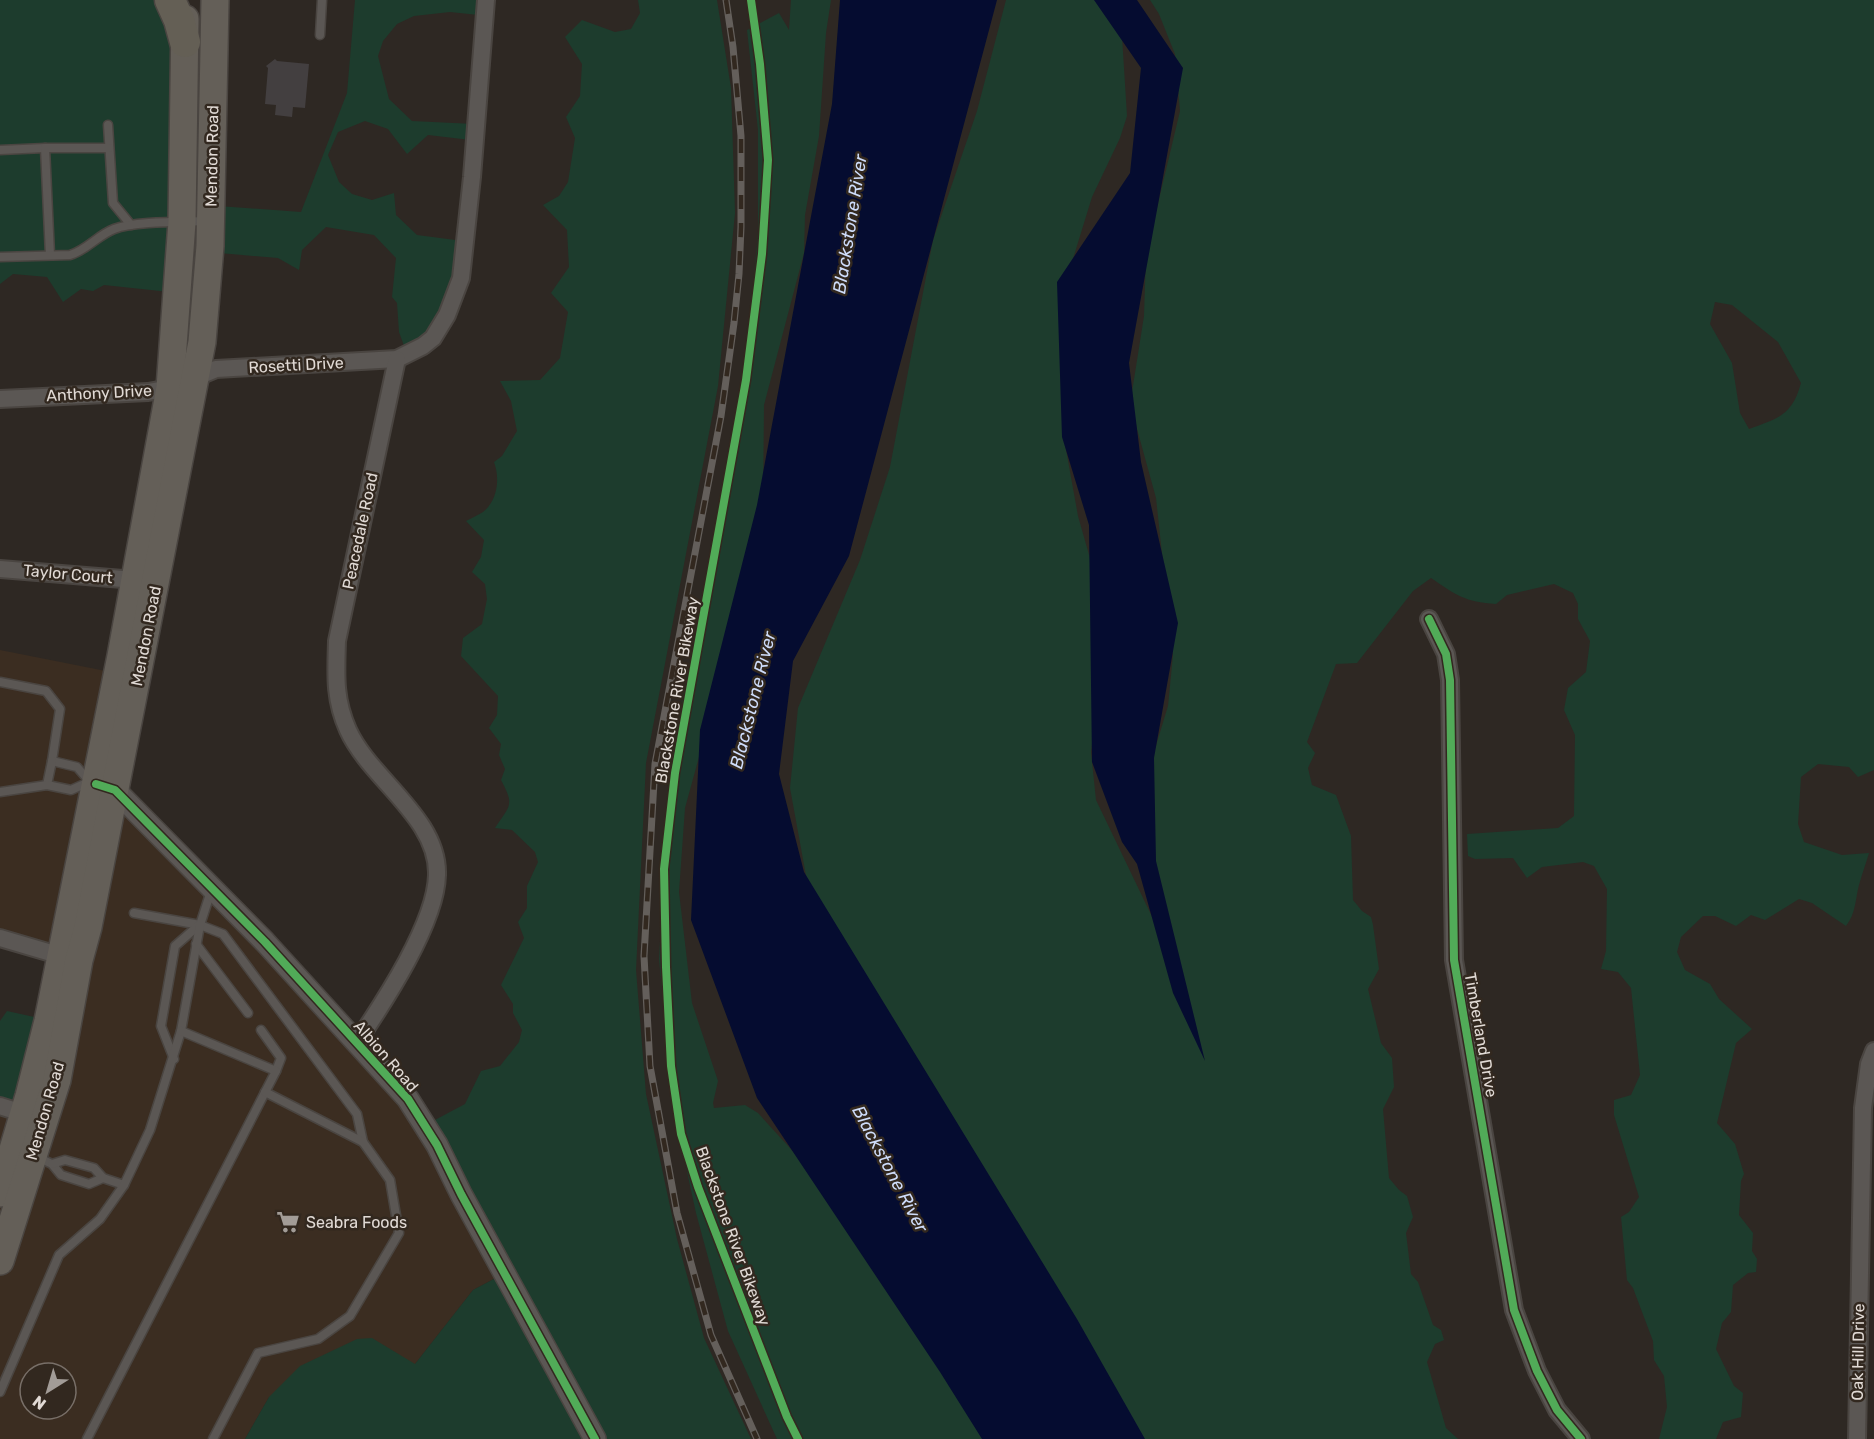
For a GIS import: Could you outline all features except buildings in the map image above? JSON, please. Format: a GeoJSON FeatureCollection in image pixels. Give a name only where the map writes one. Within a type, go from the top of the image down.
{"type":"FeatureCollection","features":[{"type":"Feature","properties":{"kind":"highway"},"geometry":{"type":"LineString","coordinates":[[170,0],[185,42]]}},
{"type":"Feature","properties":{"kind":"main road","name":"Mendon Road"},"geometry":{"type":"LineString","coordinates":[[0,1261],[27,1154],[23,1113],[57,1080],[70,958],[88,927],[100,785],[170,388],[182,222],[186,0]]}},
{"type":"Feature","properties":{"kind":"main road","name":"Mendon Road"},"geometry":{"type":"LineString","coordinates":[[100,785],[202,342],[206,311],[210,220],[215,0]]}},
{"type":"Feature","properties":{"kind":"main road","name":"Mendon Road"},"geometry":{"type":"LineString","coordinates":[[0,1193],[27,1154]]}},
{"type":"Feature","properties":{"kind":"street"},"geometry":{"type":"LineString","coordinates":[[398,359],[433,338],[447,315],[461,278],[472,177],[486,0]]}},
{"type":"Feature","properties":{"kind":"street","name":"Rosetti Drive"},"geometry":{"type":"LineString","coordinates":[[195,377],[216,369],[398,359]]}},
{"type":"Feature","properties":{"kind":"street","name":"Peacedale Road"},"geometry":{"type":"LineString","coordinates":[[357,1042],[411,954],[434,901],[438,874],[433,850],[423,827],[369,763],[349,732],[338,705],[337,641],[398,359]]}},
{"type":"Feature","properties":{"kind":"street","name":"Anthony Drive"},"geometry":{"type":"LineString","coordinates":[[0,399],[148,392],[170,388],[195,377]]}},
{"type":"Feature","properties":{"kind":"street","name":"Taylor Court"},"geometry":{"type":"LineString","coordinates":[[0,569],[135,580]]}},
{"type":"Feature","properties":{"kind":"street","name":"Timberland Drive"},"geometry":{"type":"LineString","coordinates":[[1429,619],[1446,654],[1450,680],[1454,960],[1514,1310],[1537,1371],[1557,1410],[1581,1439]]}},
{"type":"Feature","properties":{"kind":"street","name":"Albion Road"},"geometry":{"type":"LineString","coordinates":[[100,785],[212,888],[357,1042],[408,1100],[437,1145],[461,1194],[595,1439]]}},
{"type":"Feature","properties":{"kind":"street"},"geometry":{"type":"LineString","coordinates":[[0,938],[70,958]]}},
{"type":"Feature","properties":{"kind":"street","name":"Oak Hill Drive"},"geometry":{"type":"LineString","coordinates":[[1857,1439],[1863,1108],[1869,1065],[1874,1051]]}},
{"type":"Feature","properties":{"kind":"lane"},"geometry":{"type":"LineString","coordinates":[[320,35],[322,0]]}},
{"type":"Feature","properties":{"kind":"lane"},"geometry":{"type":"LineString","coordinates":[[108,125],[113,203],[131,225]]}},
{"type":"Feature","properties":{"kind":"lane"},"geometry":{"type":"LineString","coordinates":[[45,148],[50,255]]}},
{"type":"Feature","properties":{"kind":"lane"},"geometry":{"type":"LineString","coordinates":[[0,150],[109,148]]}},
{"type":"Feature","properties":{"kind":"lane"},"geometry":{"type":"LineString","coordinates":[[0,257],[70,255],[81,252],[90,243],[114,229],[131,225],[210,220]]}},
{"type":"Feature","properties":{"kind":"lane"},"geometry":{"type":"LineString","coordinates":[[0,682],[46,691],[60,710],[47,785]]}},
{"type":"Feature","properties":{"kind":"lane"},"geometry":{"type":"LineString","coordinates":[[52,761],[77,767],[100,785]]}},
{"type":"Feature","properties":{"kind":"lane"},"geometry":{"type":"LineString","coordinates":[[0,792],[47,785],[71,790],[100,785]]}},
{"type":"Feature","properties":{"kind":"lane"},"geometry":{"type":"LineString","coordinates":[[0,1392],[59,1255],[100,1219],[124,1185],[150,1130],[174,1059],[200,925],[212,888]]}},
{"type":"Feature","properties":{"kind":"lane"},"geometry":{"type":"LineString","coordinates":[[134,913],[200,925],[223,934],[357,1114],[363,1142],[390,1180],[399,1233],[350,1316],[318,1339],[258,1353],[213,1439]]}},
{"type":"Feature","properties":{"kind":"lane"},"geometry":{"type":"LineString","coordinates":[[174,1059],[161,1026],[175,946],[200,925]]}},
{"type":"Feature","properties":{"kind":"lane"},"geometry":{"type":"LineString","coordinates":[[196,944],[248,1013]]}},
{"type":"Feature","properties":{"kind":"lane"},"geometry":{"type":"LineString","coordinates":[[87,1439],[276,1071],[281,1058],[261,1030]]}},
{"type":"Feature","properties":{"kind":"lane"},"geometry":{"type":"LineString","coordinates":[[181,1031],[276,1071]]}},
{"type":"Feature","properties":{"kind":"lane"},"geometry":{"type":"LineString","coordinates":[[265,1092],[363,1142]]}},
{"type":"Feature","properties":{"kind":"lane"},"geometry":{"type":"LineString","coordinates":[[27,1154],[65,1160],[94,1168],[103,1178],[124,1185]]}},
{"type":"Feature","properties":{"kind":"lane"},"geometry":{"type":"LineString","coordinates":[[27,1154],[61,1175],[90,1184],[103,1178]]}},
{"type":"Feature","properties":{"kind":"shaded area"},"geometry":{"type":"Polygon","coordinates":[[[0,650],[126,675],[108,773],[360,1035],[507,1272],[473,1290],[415,1364],[269,1397],[245,1439],[0,1439],[0,1106],[69,960],[0,934],[0,650]]]}},
{"type":"Feature","properties":{"kind":"green space"},"geometry":{"type":"Polygon","coordinates":[[[0,0],[175,0],[179,293],[104,285],[93,291],[81,289],[63,302],[47,277],[13,274],[0,284],[0,0]]]}},
{"type":"Feature","properties":{"kind":"green space"},"geometry":{"type":"Polygon","coordinates":[[[355,0],[489,0],[488,16],[450,12],[414,16],[397,24],[383,41],[378,56],[389,99],[412,121],[474,124],[479,141],[428,135],[407,154],[388,129],[365,121],[338,132],[328,155],[339,182],[352,194],[372,200],[394,193],[396,215],[417,235],[463,241],[450,317],[407,354],[399,332],[397,303],[392,297],[396,258],[374,235],[326,227],[302,250],[299,270],[278,258],[219,253],[218,206],[301,212],[347,93],[355,0]]]}},
{"type":"Feature","properties":{"kind":"green space"},"geometry":{"type":"Polygon","coordinates":[[[638,0],[717,0],[731,88],[735,213],[718,386],[646,763],[636,970],[646,1094],[677,1239],[704,1338],[751,1439],[245,1439],[269,1397],[300,1366],[357,1339],[372,1338],[415,1364],[473,1290],[507,1272],[433,1121],[465,1104],[481,1071],[500,1066],[519,1042],[522,1030],[513,1013],[513,1004],[501,985],[524,938],[518,922],[527,908],[527,886],[538,862],[535,852],[512,830],[495,828],[509,805],[508,795],[501,780],[505,769],[499,755],[501,744],[489,728],[497,715],[498,696],[461,656],[463,638],[482,624],[487,599],[485,584],[472,572],[481,557],[484,540],[466,521],[483,512],[492,501],[497,482],[494,462],[502,456],[517,431],[511,401],[500,381],[540,380],[560,358],[568,312],[551,293],[569,267],[567,230],[543,205],[559,196],[568,182],[575,138],[566,117],[580,96],[582,64],[565,37],[582,20],[615,32],[631,29],[640,13],[638,0]]]}},
{"type":"Feature","properties":{"kind":"green space"},"geometry":{"type":"Polygon","coordinates":[[[791,0],[831,0],[826,33],[819,136],[805,215],[804,253],[764,405],[763,506],[721,677],[685,808],[679,892],[692,1003],[718,1081],[714,1108],[745,1105],[758,1113],[810,1170],[991,1439],[777,1439],[728,1331],[696,1213],[673,1108],[659,959],[670,764],[744,376],[758,233],[758,130],[747,30],[779,13],[789,30],[791,0]]]}},
{"type":"Feature","properties":{"kind":"green space"},"geometry":{"type":"Polygon","coordinates":[[[1006,0],[1100,0],[1122,36],[1127,116],[1120,138],[1092,197],[1064,288],[1065,444],[1078,516],[1103,604],[1104,654],[1091,752],[1096,800],[1156,925],[1148,810],[1150,775],[1154,752],[1168,706],[1173,655],[1156,498],[1134,418],[1132,392],[1144,316],[1146,254],[1180,111],[1175,54],[1159,14],[1150,0],[1874,0],[1874,770],[1858,777],[1849,767],[1818,764],[1801,777],[1798,824],[1804,842],[1842,855],[1869,853],[1853,911],[1846,926],[1812,903],[1799,899],[1765,920],[1751,915],[1736,926],[1715,916],[1703,916],[1681,937],[1677,952],[1685,970],[1710,984],[1719,999],[1752,1029],[1736,1043],[1717,1123],[1735,1144],[1744,1174],[1741,1181],[1739,1215],[1753,1233],[1752,1251],[1757,1259],[1756,1272],[1748,1273],[1733,1285],[1731,1312],[1722,1323],[1716,1349],[1734,1386],[1743,1393],[1741,1417],[1723,1422],[1716,1439],[1659,1439],[1667,1407],[1664,1376],[1654,1360],[1653,1341],[1633,1288],[1627,1280],[1621,1217],[1629,1212],[1639,1197],[1614,1115],[1614,1100],[1631,1095],[1640,1075],[1631,988],[1618,972],[1601,969],[1606,951],[1607,889],[1594,866],[1583,862],[1542,867],[1527,878],[1513,858],[1475,859],[1468,856],[1467,834],[1558,828],[1574,816],[1575,735],[1564,710],[1568,688],[1586,672],[1590,641],[1578,619],[1578,604],[1573,593],[1554,584],[1507,595],[1496,604],[1485,603],[1461,597],[1431,578],[1413,591],[1357,663],[1336,664],[1307,742],[1315,753],[1308,768],[1312,785],[1336,795],[1351,836],[1353,900],[1362,911],[1371,917],[1373,925],[1379,969],[1368,989],[1381,1043],[1392,1058],[1394,1087],[1383,1109],[1389,1178],[1407,1196],[1413,1217],[1406,1233],[1411,1274],[1418,1282],[1433,1325],[1441,1330],[1444,1340],[1435,1344],[1427,1362],[1446,1428],[1458,1439],[1132,1439],[809,892],[790,788],[798,708],[860,560],[890,467],[933,240],[977,111],[1006,0]],[[1715,302],[1710,324],[1732,363],[1740,413],[1749,429],[1783,414],[1793,403],[1801,383],[1778,342],[1732,305],[1715,302]]]}},
{"type":"Feature","properties":{"kind":"green space"},"geometry":{"type":"Polygon","coordinates":[[[7,1011],[48,1020],[35,1111],[0,1106],[0,1021],[7,1011]]]}},
{"type":"Feature","properties":{"kind":"water","name":"Blackstone River"},"geometry":{"type":"Polygon","coordinates":[[[840,0],[997,0],[849,556],[793,661],[779,774],[804,872],[1077,1319],[1145,1439],[982,1439],[940,1372],[757,1098],[691,920],[700,730],[757,505],[832,104],[840,0]]]}},
{"type":"Feature","properties":{"kind":"water"},"geometry":{"type":"Polygon","coordinates":[[[1094,0],[1137,0],[1183,68],[1129,363],[1141,462],[1178,623],[1154,758],[1156,861],[1205,1061],[1173,993],[1137,864],[1122,842],[1092,762],[1089,525],[1062,437],[1057,282],[1130,173],[1141,68],[1094,0]]]}},
{"type":"Feature","properties":{"kind":"railway"},"geometry":{"type":"LineString","coordinates":[[726,0],[733,47],[741,136],[739,274],[721,416],[655,764],[644,956],[650,1066],[677,1213],[711,1335],[757,1439]]}},
{"type":"Feature","properties":{"kind":"cycle path","name":"Blackstone River Bikeway"},"geometry":{"type":"LineString","coordinates":[[751,0],[760,64],[768,160],[762,254],[746,380],[675,773],[664,869],[666,967],[671,1066],[681,1134],[698,1187],[787,1417],[798,1439]]}},
{"type":"Feature","properties":{"kind":"cycle path"},"geometry":{"type":"LineString","coordinates":[[1429,619],[1446,654],[1450,680],[1454,960],[1514,1310],[1537,1371],[1557,1410],[1581,1439]]}},
{"type":"Feature","properties":{"kind":"cycle path"},"geometry":{"type":"LineString","coordinates":[[96,784],[115,790],[265,942],[408,1099],[437,1145],[461,1194],[595,1439]]}},
{"type":"Feature","properties":{"kind":"place","name":"Seabra Foods"},"geometry":{"type":"Point","coordinates":[288,1222]}}]}
